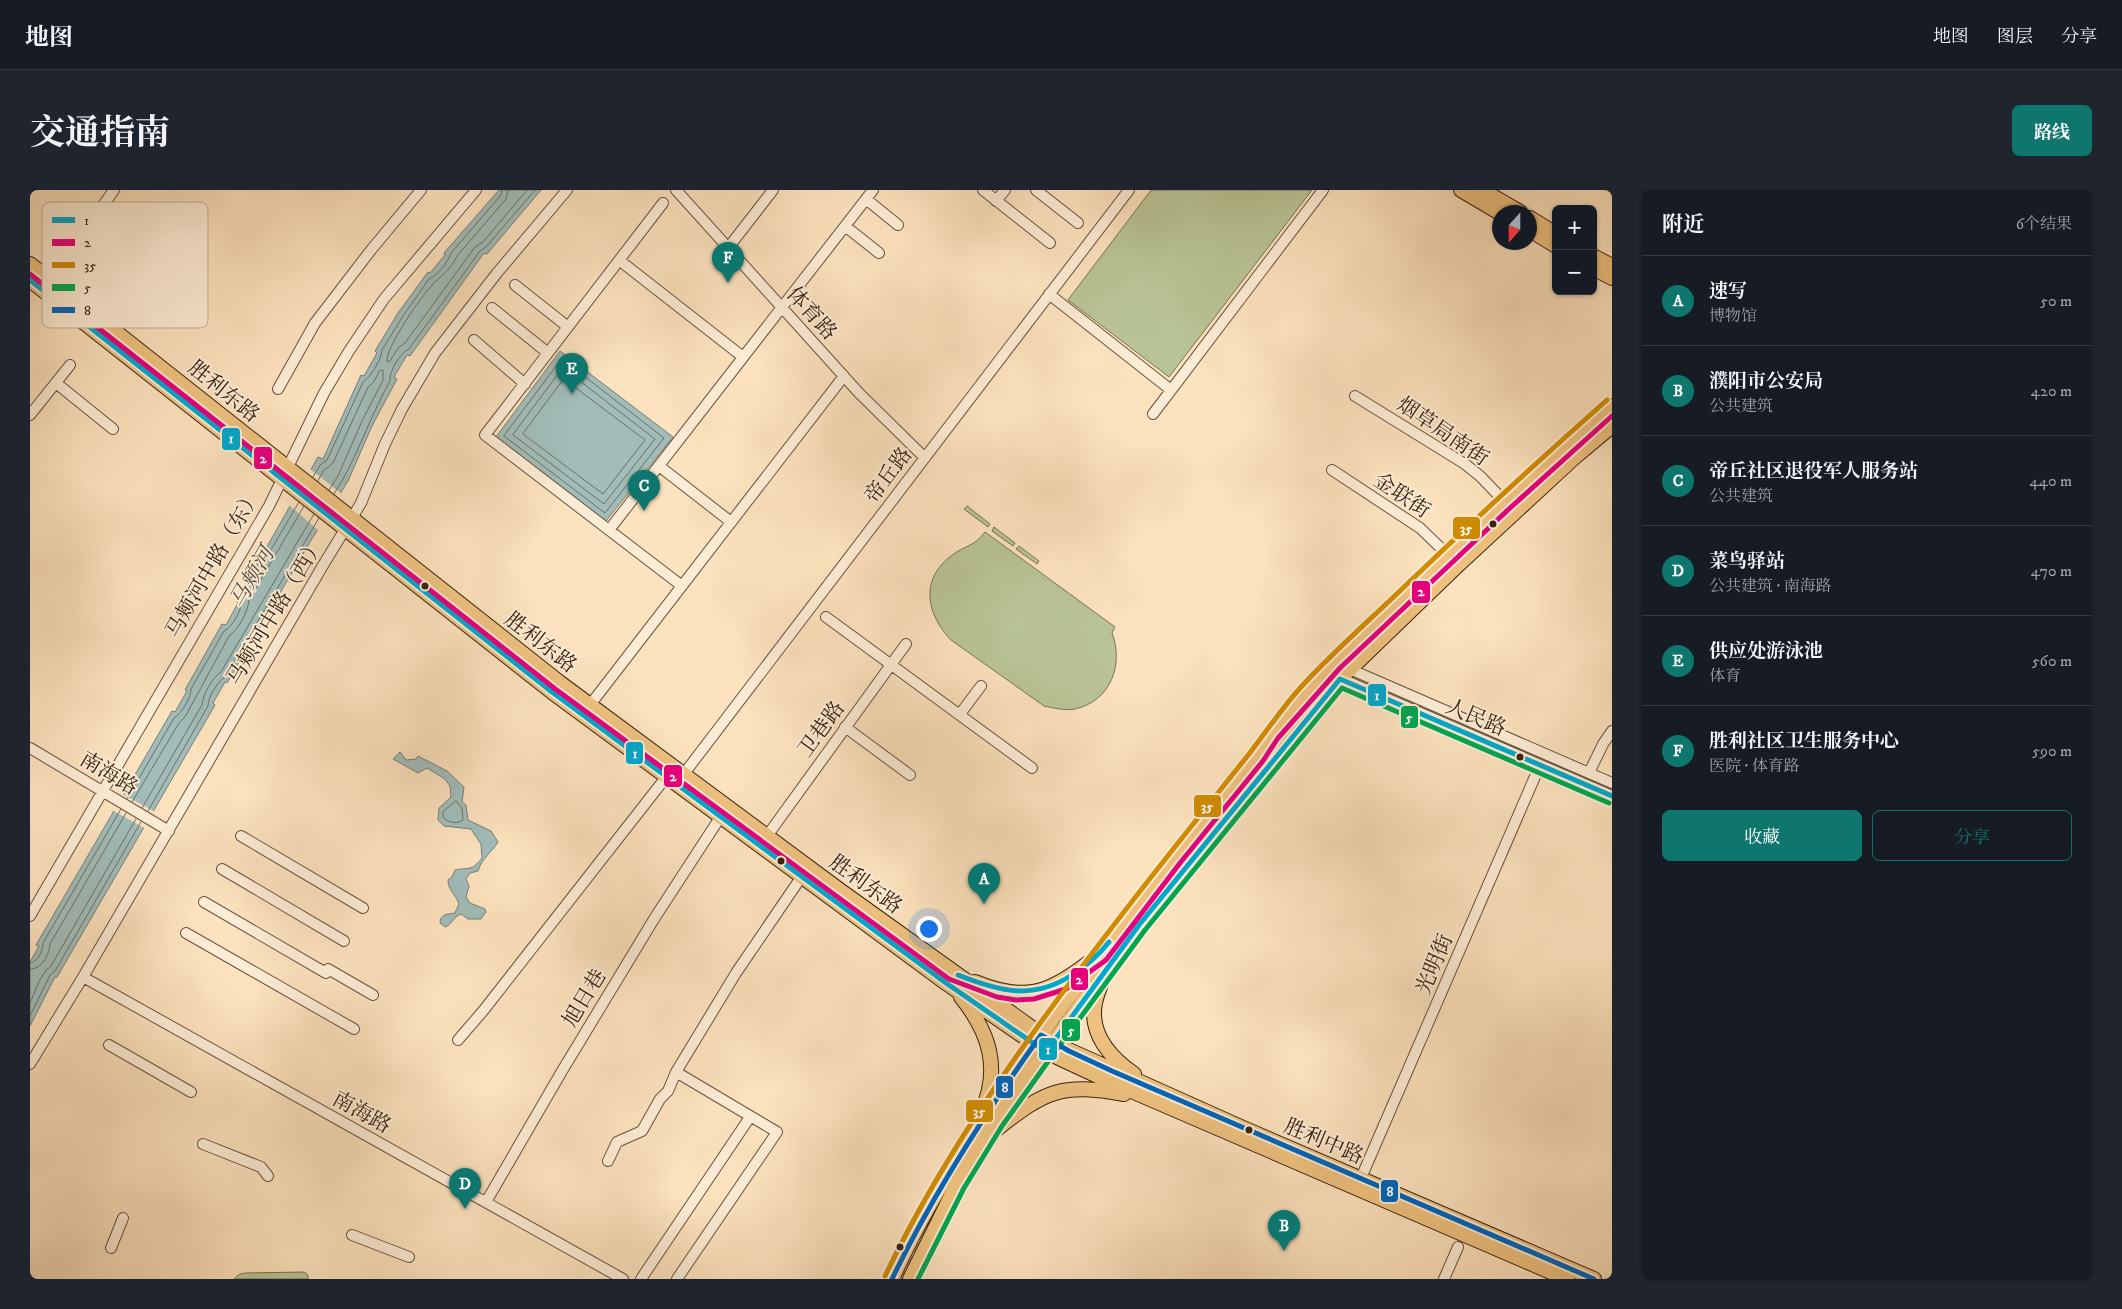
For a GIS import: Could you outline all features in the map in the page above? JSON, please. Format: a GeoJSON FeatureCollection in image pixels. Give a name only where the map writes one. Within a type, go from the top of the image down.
{"type":"FeatureCollection","features":[{"type":"Feature","properties":{"kind":"main road"},"geometry":{"type":"LineString","coordinates":[[1461,190],[1492,207]]}},
{"type":"Feature","properties":{"kind":"main road"},"geometry":{"type":"LineString","coordinates":[[1482,190],[1508,205]]}},
{"type":"Feature","properties":{"kind":"main road"},"geometry":{"type":"LineString","coordinates":[[1537,222],[1552,232]]}},
{"type":"Feature","properties":{"kind":"main road"},"geometry":{"type":"LineString","coordinates":[[1537,234],[1552,244]]}},
{"type":"Feature","properties":{"kind":"main road"},"geometry":{"type":"LineString","coordinates":[[1597,258],[1612,266]]}},
{"type":"Feature","properties":{"kind":"main road","name":"胜利东路"},"geometry":{"type":"LineString","coordinates":[[30,264],[42,273]]}},
{"type":"Feature","properties":{"kind":"main road"},"geometry":{"type":"LineString","coordinates":[[1597,270],[1612,278]]}},
{"type":"Feature","properties":{"kind":"main road","name":"胜利东路"},"geometry":{"type":"LineString","coordinates":[[30,280],[42,289]]}},
{"type":"Feature","properties":{"kind":"main road","name":"胜利东路"},"geometry":{"type":"LineString","coordinates":[[93,328],[284,473]]}},
{"type":"Feature","properties":{"kind":"main road","name":"胜利东路"},"geometry":{"type":"LineString","coordinates":[[109,328],[300,486],[590,705],[720,816],[802,876],[1044,1043]]}},
{"type":"Feature","properties":{"kind":"main road"},"geometry":{"type":"LineString","coordinates":[[910,1279],[957,1184],[1101,954],[1174,858],[1257,756],[1272,733],[1331,667],[1505,502],[1612,406]]}},
{"type":"Feature","properties":{"kind":"main road"},"geometry":{"type":"LineString","coordinates":[[969,1138],[1044,1043],[1104,973],[1139,925],[1345,674],[1576,456],[1612,426]]}},
{"type":"Feature","properties":{"kind":"main road","name":"胜利东路"},"geometry":{"type":"LineString","coordinates":[[346,522],[552,692],[676,778],[767,836],[950,978]]}},
{"type":"Feature","properties":{"kind":"main road"},"geometry":{"type":"LineString","coordinates":[[950,978],[1016,993],[1033,992],[1062,983],[1101,954]]}},
{"type":"Feature","properties":{"kind":"main road"},"geometry":{"type":"LineString","coordinates":[[1104,973],[1095,1004],[1097,1029],[1101,1042],[1123,1067],[1163,1098]]}},
{"type":"Feature","properties":{"kind":"main road"},"geometry":{"type":"LineString","coordinates":[[892,1279],[922,1219],[969,1138],[988,1097],[990,1052],[980,1021],[961,997],[950,978]]}},
{"type":"Feature","properties":{"kind":"main road","name":"胜利中路"},"geometry":{"type":"LineString","coordinates":[[1044,1043],[1568,1279]]}},
{"type":"Feature","properties":{"kind":"main road"},"geometry":{"type":"LineString","coordinates":[[985,1139],[1040,1098],[1071,1089],[1085,1088],[1163,1098]]}},
{"type":"Feature","properties":{"kind":"main road","name":"胜利中路"},"geometry":{"type":"LineString","coordinates":[[1163,1098],[1362,1178],[1594,1279]]}},
{"type":"Feature","properties":{"kind":"street"},"geometry":{"type":"LineString","coordinates":[[105,202],[114,190]]}},
{"type":"Feature","properties":{"kind":"street"},"geometry":{"type":"LineString","coordinates":[[278,389],[315,324],[371,250],[421,190]]}},
{"type":"Feature","properties":{"kind":"street","name":"马颊河中路（东）"},"geometry":{"type":"LineString","coordinates":[[30,916],[269,506],[324,393],[367,323],[408,268],[476,190]]}},
{"type":"Feature","properties":{"kind":"street","name":"马颊河中路（西）"},"geometry":{"type":"LineString","coordinates":[[30,1064],[169,831],[322,567],[346,522],[361,503],[385,444],[402,409],[435,353],[567,190]]}},
{"type":"Feature","properties":{"kind":"street","name":"体育路"},"geometry":{"type":"LineString","coordinates":[[676,190],[844,376],[925,458]]}},
{"type":"Feature","properties":{"kind":"street"},"geometry":{"type":"LineString","coordinates":[[728,248],[774,190]]}},
{"type":"Feature","properties":{"kind":"street"},"geometry":{"type":"LineString","coordinates":[[609,530],[873,190]]}},
{"type":"Feature","properties":{"kind":"street"},"geometry":{"type":"LineString","coordinates":[[982,190],[1050,243]]}},
{"type":"Feature","properties":{"kind":"street"},"geometry":{"type":"LineString","coordinates":[[996,201],[1004,190]]}},
{"type":"Feature","properties":{"kind":"street"},"geometry":{"type":"LineString","coordinates":[[1037,190],[1078,223]]}},
{"type":"Feature","properties":{"kind":"street","name":"帝丘路"},"geometry":{"type":"LineString","coordinates":[[458,1040],[676,778],[925,458],[1129,190]]}},
{"type":"Feature","properties":{"kind":"street"},"geometry":{"type":"LineString","coordinates":[[1153,414],[1323,190]]}},
{"type":"Feature","properties":{"kind":"street"},"geometry":{"type":"LineString","coordinates":[[866,199],[898,225]]}},
{"type":"Feature","properties":{"kind":"street"},"geometry":{"type":"LineString","coordinates":[[663,203],[485,434],[682,586]]}},
{"type":"Feature","properties":{"kind":"street"},"geometry":{"type":"LineString","coordinates":[[845,226],[879,253]]}},
{"type":"Feature","properties":{"kind":"street"},"geometry":{"type":"LineString","coordinates":[[619,260],[743,357]]}},
{"type":"Feature","properties":{"kind":"street"},"geometry":{"type":"LineString","coordinates":[[515,285],[568,327]]}},
{"type":"Feature","properties":{"kind":"street"},"geometry":{"type":"LineString","coordinates":[[1049,294],[1171,390]]}},
{"type":"Feature","properties":{"kind":"street"},"geometry":{"type":"LineString","coordinates":[[492,308],[548,353]]}},
{"type":"Feature","properties":{"kind":"street"},"geometry":{"type":"LineString","coordinates":[[474,340],[525,384]]}},
{"type":"Feature","properties":{"kind":"street"},"geometry":{"type":"LineString","coordinates":[[30,415],[70,365]]}},
{"type":"Feature","properties":{"kind":"street"},"geometry":{"type":"LineString","coordinates":[[590,705],[844,376]]}},
{"type":"Feature","properties":{"kind":"street"},"geometry":{"type":"LineString","coordinates":[[56,383],[113,428]]}},
{"type":"Feature","properties":{"kind":"street","name":"烟草局南街"},"geometry":{"type":"LineString","coordinates":[[1355,396],[1464,464],[1480,476],[1505,502]]}},
{"type":"Feature","properties":{"kind":"street"},"geometry":{"type":"LineString","coordinates":[[659,466],[732,522]]}},
{"type":"Feature","properties":{"kind":"street","name":"金联街"},"geometry":{"type":"LineString","coordinates":[[1332,470],[1420,528],[1448,555]]}},
{"type":"Feature","properties":{"kind":"street"},"geometry":{"type":"LineString","coordinates":[[826,617],[1032,768]]}},
{"type":"Feature","properties":{"kind":"street","name":"卫巷路"},"geometry":{"type":"LineString","coordinates":[[767,836],[906,644]]}},
{"type":"Feature","properties":{"kind":"street","name":"人民路"},"geometry":{"type":"LineString","coordinates":[[1331,667],[1540,765],[1612,796]]}},
{"type":"Feature","properties":{"kind":"street","name":"人民路"},"geometry":{"type":"LineString","coordinates":[[1345,674],[1612,783]]}},
{"type":"Feature","properties":{"kind":"street"},"geometry":{"type":"LineString","coordinates":[[960,714],[981,686]]}},
{"type":"Feature","properties":{"kind":"street"},"geometry":{"type":"LineString","coordinates":[[845,727],[910,775]]}},
{"type":"Feature","properties":{"kind":"street"},"geometry":{"type":"LineString","coordinates":[[1589,773],[1602,744],[1612,731]]}},
{"type":"Feature","properties":{"kind":"street","name":"南海路"},"geometry":{"type":"LineString","coordinates":[[30,748],[169,831]]}},
{"type":"Feature","properties":{"kind":"street","name":"光明街"},"geometry":{"type":"LineString","coordinates":[[1362,1178],[1540,765]]}},
{"type":"Feature","properties":{"kind":"street","name":"旭日巷"},"geometry":{"type":"LineString","coordinates":[[486,1202],[562,1071],[720,816]]}},
{"type":"Feature","properties":{"kind":"street"},"geometry":{"type":"LineString","coordinates":[[241,836],[363,908]]}},
{"type":"Feature","properties":{"kind":"street"},"geometry":{"type":"LineString","coordinates":[[222,870],[344,941]]}},
{"type":"Feature","properties":{"kind":"street"},"geometry":{"type":"LineString","coordinates":[[608,1162],[617,1142],[642,1131],[660,1098],[668,1091],[676,1072],[736,973],[802,876]]}},
{"type":"Feature","properties":{"kind":"street"},"geometry":{"type":"LineString","coordinates":[[204,902],[373,995]]}},
{"type":"Feature","properties":{"kind":"street"},"geometry":{"type":"LineString","coordinates":[[186,933],[354,1030]]}},
{"type":"Feature","properties":{"kind":"street","name":"南海路"},"geometry":{"type":"LineString","coordinates":[[83,978],[622,1279]]}},
{"type":"Feature","properties":{"kind":"street"},"geometry":{"type":"LineString","coordinates":[[109,1044],[191,1092]]}},
{"type":"Feature","properties":{"kind":"street"},"geometry":{"type":"LineString","coordinates":[[676,1072],[777,1132],[677,1279]]}},
{"type":"Feature","properties":{"kind":"street"},"geometry":{"type":"LineString","coordinates":[[641,1279],[750,1116]]}},
{"type":"Feature","properties":{"kind":"street"},"geometry":{"type":"LineString","coordinates":[[203,1144],[261,1167],[268,1176]]}},
{"type":"Feature","properties":{"kind":"street"},"geometry":{"type":"LineString","coordinates":[[111,1248],[123,1218]]}},
{"type":"Feature","properties":{"kind":"street"},"geometry":{"type":"LineString","coordinates":[[352,1235],[409,1257]]}},
{"type":"Feature","properties":{"kind":"street"},"geometry":{"type":"LineString","coordinates":[[1444,1279],[1458,1247]]}},
{"type":"Feature","properties":{"kind":"green space"},"geometry":{"type":"Polygon","coordinates":[[[1151,190],[1312,190],[1169,377],[1068,300],[1151,190]]]}},
{"type":"Feature","properties":{"kind":"green space"},"geometry":{"type":"Polygon","coordinates":[[[967,506],[990,524],[988,527],[964,509],[967,506]]]}},
{"type":"Feature","properties":{"kind":"green space"},"geometry":{"type":"Polygon","coordinates":[[[994,527],[1015,543],[1013,546],[992,531],[994,527]]]}},
{"type":"Feature","properties":{"kind":"green space"},"geometry":{"type":"Polygon","coordinates":[[[985,532],[1115,627],[1112,633],[1116,657],[1112,680],[1098,698],[1087,705],[1067,710],[1044,706],[951,640],[936,620],[930,598],[934,576],[941,565],[951,556],[977,541],[985,532]]]}},
{"type":"Feature","properties":{"kind":"green space"},"geometry":{"type":"Polygon","coordinates":[[[1019,546],[1039,561],[1037,564],[1016,549],[1019,546]]]}},
{"type":"Feature","properties":{"kind":"green space"},"geometry":{"type":"Polygon","coordinates":[[[304,1272],[308,1275],[308,1279],[234,1279],[240,1274],[246,1273],[304,1272]]]}},
{"type":"Feature","properties":{"kind":"water","name":"马颊河"},"geometry":{"type":"Polygon","coordinates":[[[499,190],[541,190],[487,254],[484,253],[410,356],[407,355],[394,377],[397,379],[372,426],[348,481],[227,683],[225,682],[213,703],[215,705],[57,977],[55,977],[30,1026],[30,962],[39,946],[36,945],[172,711],[175,712],[187,691],[185,690],[222,624],[226,625],[238,603],[236,601],[318,457],[323,459],[361,375],[364,376],[377,353],[375,351],[398,313],[428,272],[430,273],[445,255],[444,253],[499,190]]]}},
{"type":"Feature","properties":{"kind":"water"},"geometry":{"type":"Polygon","coordinates":[[[560,351],[673,437],[606,521],[496,437],[560,351]]]}},
{"type":"Feature","properties":{"kind":"water"},"geometry":{"type":"Polygon","coordinates":[[[400,752],[406,760],[416,759],[418,756],[447,771],[464,787],[462,802],[466,805],[468,820],[491,831],[498,842],[482,862],[478,871],[470,873],[466,879],[469,886],[466,897],[470,903],[485,909],[486,912],[481,919],[468,919],[461,914],[445,927],[440,923],[443,916],[455,913],[459,904],[449,887],[448,880],[452,877],[455,870],[470,868],[482,858],[481,844],[471,829],[444,826],[438,820],[439,808],[451,797],[450,786],[445,779],[427,768],[418,773],[393,759],[400,752]]]}},
{"type":"Feature","properties":{"kind":"pier"},"geometry":{"type":"Polygon","coordinates":[[[309,468],[343,495],[319,531],[289,505],[309,468]]]}},
{"type":"Feature","properties":{"kind":"pier"},"geometry":{"type":"Polygon","coordinates":[[[121,793],[155,812],[146,829],[112,810],[121,793]]]}},
{"type":"Feature","properties":{"kind":"tunnel"},"geometry":{"type":"LineString","coordinates":[[1075,1001],[1097,970]]}},
{"type":"Feature","properties":{"kind":"tunnel"},"geometry":{"type":"LineString","coordinates":[[901,1279],[920,1238],[948,1186]]}},
{"type":"Feature","properties":{"kind":"transit line","name":"2"},"geometry":{"type":"LineString","coordinates":[[30,274],[42,283]]}},
{"type":"Feature","properties":{"kind":"transit line","name":"1"},"geometry":{"type":"LineString","coordinates":[[30,280],[42,289]]}},
{"type":"Feature","properties":{"kind":"transit line","name":"1"},"geometry":{"type":"LineString","coordinates":[[91,328],[552,692],[946,983],[1046,1052],[1139,925],[1340,679],[1612,796]]}},
{"type":"Feature","properties":{"kind":"transit line","name":"2"},"geometry":{"type":"LineString","coordinates":[[98,328],[554,688],[949,979],[997,997],[1016,1000],[1034,999],[1066,989],[1106,960],[1180,863],[1263,761],[1278,738],[1340,668],[1510,508],[1612,416]]}},
{"type":"Feature","properties":{"kind":"transit line","name":"35"},"geometry":{"type":"LineString","coordinates":[[885,1276],[908,1230],[960,1140],[1018,1054],[1127,908],[1294,695],[1339,648],[1454,539],[1607,400]]}},
{"type":"Feature","properties":{"kind":"transit line","name":"5"},"geometry":{"type":"LineString","coordinates":[[918,1279],[964,1188],[1002,1126],[1052,1056],[1145,930],[1342,688],[1609,803]]}},
{"type":"Feature","properties":{"kind":"transit line","name":"1"},"geometry":{"type":"LineString","coordinates":[[958,975],[987,985],[1015,991],[1043,988],[1077,972],[1097,956],[1109,942]]}},
{"type":"Feature","properties":{"kind":"transit line","name":"8"},"geometry":{"type":"LineString","coordinates":[[892,1279],[925,1215],[961,1154],[1041,1035],[1069,1051],[1112,1071],[1594,1279]]}},
{"type":"Feature","properties":{"kind":"place","name":"胜利社区卫生服务中心"},"geometry":{"type":"Point","coordinates":[728,283]}},
{"type":"Feature","properties":{"kind":"place","name":"供应处游泳池"},"geometry":{"type":"Point","coordinates":[572,394]}},
{"type":"Feature","properties":{"kind":"place","name":"帝丘社区退役军人服务站"},"geometry":{"type":"Point","coordinates":[644,511]}},
{"type":"Feature","properties":{"kind":"place","name":"速写"},"geometry":{"type":"Point","coordinates":[984,904]}},
{"type":"Feature","properties":{"kind":"place","name":"菜鸟驿站"},"geometry":{"type":"Point","coordinates":[465,1209]}},
{"type":"Feature","properties":{"kind":"place","name":"濮阳市公安局"},"geometry":{"type":"Point","coordinates":[1284,1251]}}]}
